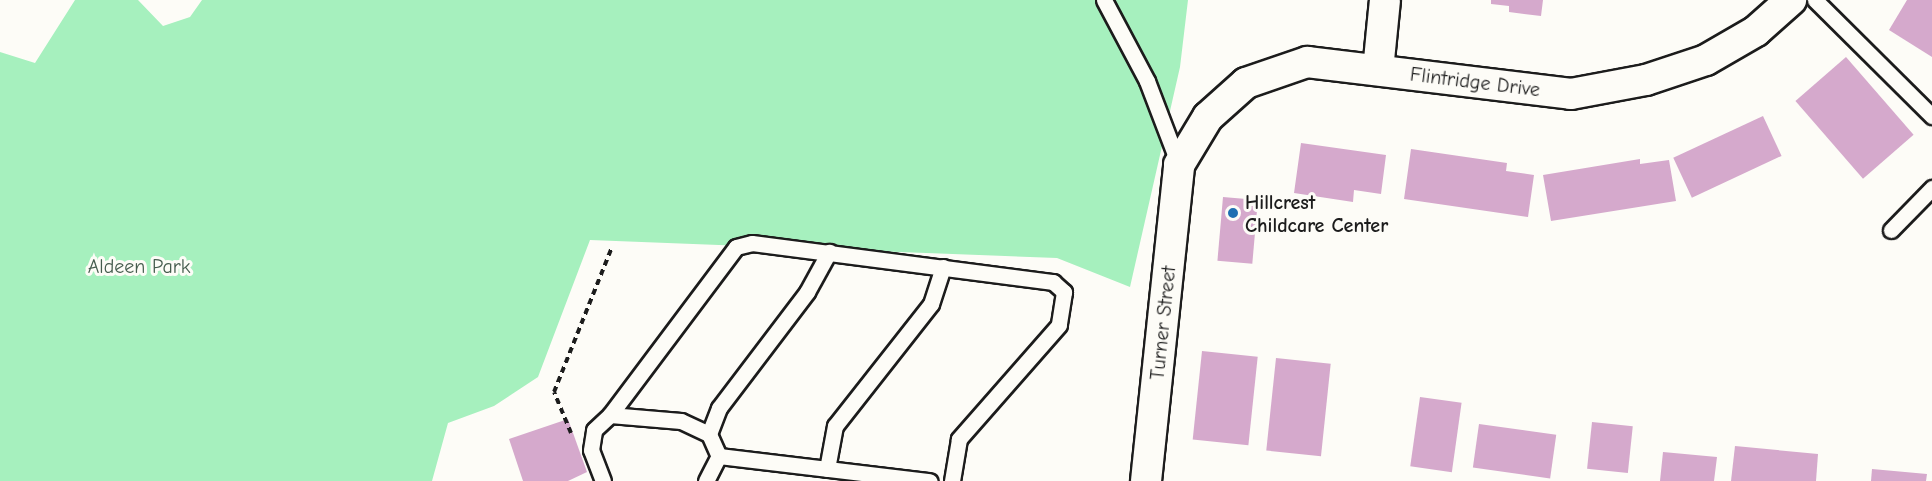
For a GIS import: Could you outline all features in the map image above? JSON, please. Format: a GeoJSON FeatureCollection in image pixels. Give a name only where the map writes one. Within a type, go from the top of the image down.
{"type":"FeatureCollection","features":[{"type":"Feature","properties":{"kind":"street"},"geometry":{"type":"LineString","coordinates":[[1378,70],[1384,0]]}},
{"type":"Feature","properties":{"kind":"street","name":"Flintridge Drive"},"geometry":{"type":"LineString","coordinates":[[1179,165],[1208,117],[1246,83],[1308,62],[1571,94],[1646,80],[1706,60],[1756,31],[1791,0]]}},
{"type":"Feature","properties":{"kind":"street","name":"Turner Street"},"geometry":{"type":"LineString","coordinates":[[1146,481],[1179,165]]}},
{"type":"Feature","properties":{"kind":"lane"},"geometry":{"type":"LineString","coordinates":[[1104,0],[1147,81],[1179,165]]}},
{"type":"Feature","properties":{"kind":"lane"},"geometry":{"type":"LineString","coordinates":[[1815,0],[1932,116]]}},
{"type":"Feature","properties":{"kind":"lane"},"geometry":{"type":"LineString","coordinates":[[1891,230],[1932,188]]}},
{"type":"Feature","properties":{"kind":"lane"},"geometry":{"type":"LineString","coordinates":[[603,481],[591,450],[594,430],[610,415],[736,247],[752,243],[1053,282],[1064,292],[1059,325],[959,439],[952,481]]}},
{"type":"Feature","properties":{"kind":"lane"},"geometry":{"type":"LineString","coordinates":[[709,434],[719,408],[807,292],[829,252]]}},
{"type":"Feature","properties":{"kind":"lane"},"geometry":{"type":"LineString","coordinates":[[827,469],[835,426],[931,304],[943,267]]}},
{"type":"Feature","properties":{"kind":"lane"},"geometry":{"type":"LineString","coordinates":[[610,415],[681,422],[709,434],[719,456]]}},
{"type":"Feature","properties":{"kind":"lane"},"geometry":{"type":"LineString","coordinates":[[719,456],[930,481]]}},
{"type":"Feature","properties":{"kind":"lane"},"geometry":{"type":"LineString","coordinates":[[706,481],[719,456]]}},
{"type":"Feature","properties":{"kind":"path"},"geometry":{"type":"LineString","coordinates":[[574,441],[554,392],[612,247]]}},
{"type":"Feature","properties":{"kind":"green space","name":"Aldeen Park"},"geometry":{"type":"Polygon","coordinates":[[[75,0],[138,0],[163,26],[190,17],[202,0],[1188,0],[1180,67],[1130,287],[1057,258],[590,240],[538,377],[494,406],[448,423],[432,481],[0,481],[0,52],[35,63],[75,0]]]}},
{"type":"Feature","properties":{"kind":"building"},"geometry":{"type":"Polygon","coordinates":[[[1491,0],[1543,0],[1541,16],[1509,12],[1509,6],[1491,4],[1491,0]]]}},
{"type":"Feature","properties":{"kind":"building"},"geometry":{"type":"Polygon","coordinates":[[[1907,0],[1932,0],[1932,57],[1889,30],[1907,0]]]}},
{"type":"Feature","properties":{"kind":"building"},"geometry":{"type":"Polygon","coordinates":[[[1846,57],[1914,135],[1863,179],[1795,101],[1846,57]]]}},
{"type":"Feature","properties":{"kind":"building"},"geometry":{"type":"Polygon","coordinates":[[[1763,116],[1782,156],[1692,198],[1673,158],[1763,116]]]}},
{"type":"Feature","properties":{"kind":"building"},"geometry":{"type":"Polygon","coordinates":[[[1301,143],[1386,155],[1381,194],[1354,190],[1353,202],[1294,193],[1301,143]]]}},
{"type":"Feature","properties":{"kind":"building"},"geometry":{"type":"Polygon","coordinates":[[[1411,149],[1507,163],[1506,171],[1534,175],[1528,217],[1404,199],[1411,149]]]}},
{"type":"Feature","properties":{"kind":"building"},"geometry":{"type":"Polygon","coordinates":[[[1640,159],[1640,164],[1669,160],[1676,201],[1551,221],[1543,175],[1640,159]]]}},
{"type":"Feature","properties":{"kind":"building"},"geometry":{"type":"Polygon","coordinates":[[[1223,197],[1258,200],[1252,264],[1217,261],[1223,197]]]}},
{"type":"Feature","properties":{"kind":"building"},"geometry":{"type":"Polygon","coordinates":[[[1202,351],[1258,357],[1248,445],[1193,440],[1202,351]]]}},
{"type":"Feature","properties":{"kind":"building"},"geometry":{"type":"Polygon","coordinates":[[[1276,358],[1331,364],[1321,456],[1266,450],[1276,358]]]}},
{"type":"Feature","properties":{"kind":"building"},"geometry":{"type":"Polygon","coordinates":[[[1420,397],[1462,403],[1452,472],[1410,466],[1420,397]]]}},
{"type":"Feature","properties":{"kind":"building"},"geometry":{"type":"Polygon","coordinates":[[[568,419],[587,472],[568,481],[523,481],[509,439],[568,419]]]}},
{"type":"Feature","properties":{"kind":"building"},"geometry":{"type":"Polygon","coordinates":[[[1592,422],[1633,426],[1628,473],[1587,469],[1592,422]]]}},
{"type":"Feature","properties":{"kind":"building"},"geometry":{"type":"Polygon","coordinates":[[[1479,424],[1556,435],[1550,478],[1473,468],[1479,424]]]}},
{"type":"Feature","properties":{"kind":"building"},"geometry":{"type":"Polygon","coordinates":[[[1735,446],[1818,454],[1816,481],[1731,481],[1735,446]]]}},
{"type":"Feature","properties":{"kind":"building"},"geometry":{"type":"Polygon","coordinates":[[[1663,452],[1717,457],[1714,481],[1660,481],[1663,452]]]}},
{"type":"Feature","properties":{"kind":"building"},"geometry":{"type":"Polygon","coordinates":[[[1872,469],[1927,474],[1926,481],[1871,481],[1872,469]]]}},
{"type":"Feature","properties":{"kind":"place","name":"Hillcrest Childcare Center"},"geometry":{"type":"Point","coordinates":[1233,213]}}]}
